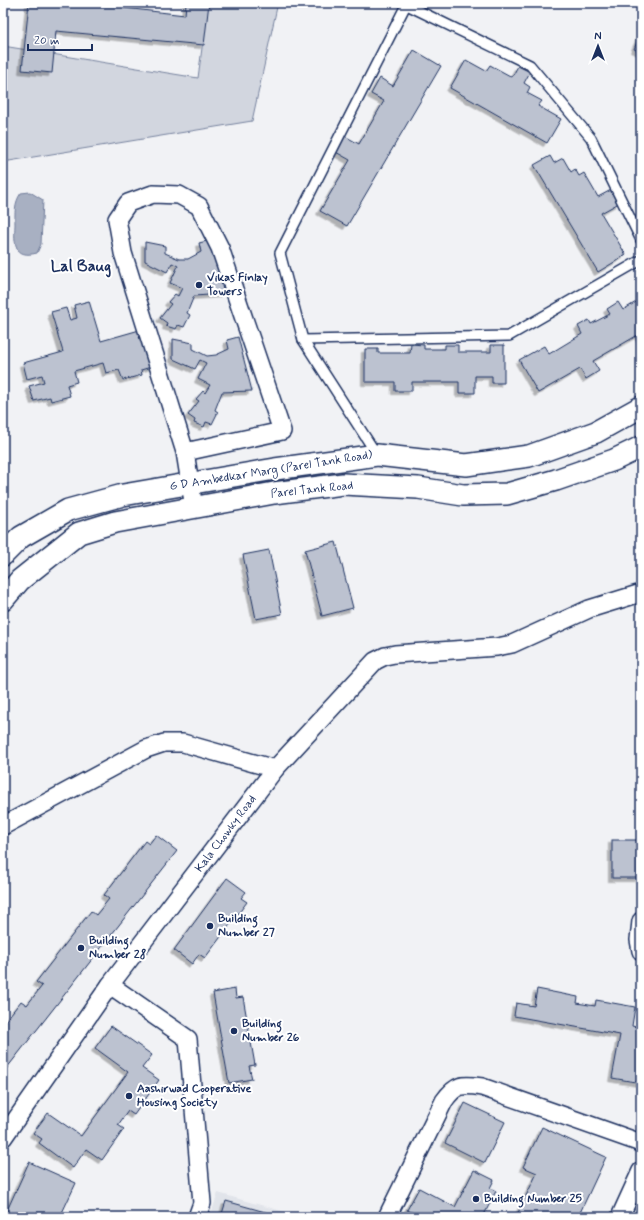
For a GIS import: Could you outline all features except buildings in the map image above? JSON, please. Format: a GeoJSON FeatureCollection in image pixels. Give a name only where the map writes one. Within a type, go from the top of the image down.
{"type":"FeatureCollection","features":[{"type":"Feature","properties":{"kind":"street"},"geometry":{"type":"LineString","coordinates":[[185,452],[282,430],[220,248],[199,206],[179,195],[153,194],[128,202],[117,219],[123,253],[185,452],[194,508]]}},
{"type":"Feature","properties":{"kind":"street","name":"G D Ambedkar Marg (Parel Tank Road)"},"geometry":{"type":"LineString","coordinates":[[3,555],[21,537],[68,510],[123,495],[343,459],[378,455],[466,465],[529,456],[596,432],[641,406]]}},
{"type":"Feature","properties":{"kind":"street","name":"Parel Tank Road"},"geometry":{"type":"LineString","coordinates":[[3,600],[20,580],[79,533],[115,522],[274,493],[343,484],[418,488],[463,495],[507,494],[556,480],[614,460],[641,447]]}},
{"type":"Feature","properties":{"kind":"street"},"geometry":{"type":"LineString","coordinates":[[343,459],[343,484]]}},
{"type":"Feature","properties":{"kind":"street","name":"Kala Chowky Road"},"geometry":{"type":"LineString","coordinates":[[3,1138],[110,985],[275,769],[375,661],[385,656],[497,647],[512,644],[589,609],[641,593]]}},
{"type":"Feature","properties":{"kind":"street"},"geometry":{"type":"LineString","coordinates":[[3,826],[146,750],[164,743],[183,743],[275,769]]}},
{"type":"Feature","properties":{"kind":"street"},"geometry":{"type":"LineString","coordinates":[[641,921],[639,940],[641,951]]}},
{"type":"Feature","properties":{"kind":"street"},"geometry":{"type":"LineString","coordinates":[[110,985],[188,1039],[202,1203],[197,1217]]}},
{"type":"Feature","properties":{"kind":"street"},"geometry":{"type":"LineString","coordinates":[[388,1217],[444,1101],[453,1089],[465,1085],[482,1087],[641,1143]]}},
{"type":"Feature","properties":{"kind":"street"},"geometry":{"type":"LineString","coordinates":[[620,1217],[641,1171]]}},
{"type":"Feature","properties":{"kind":"lane"},"geometry":{"type":"LineString","coordinates":[[378,455],[303,340],[280,253],[407,4],[530,65],[591,138],[641,240]]}},
{"type":"Feature","properties":{"kind":"lane"},"geometry":{"type":"LineString","coordinates":[[303,340],[508,336],[641,260]]}},
{"type":"Feature","properties":{"kind":"shaded area"},"geometry":{"type":"Polygon","coordinates":[[[208,3],[282,3],[277,7],[252,121],[3,162],[3,46],[198,78],[208,3]]]}},
{"type":"Feature","properties":{"kind":"shaded area"},"geometry":{"type":"Polygon","coordinates":[[[218,1193],[303,1217],[210,1217],[218,1193]]]}},
{"type":"Feature","properties":{"kind":"water"},"geometry":{"type":"Polygon","coordinates":[[[30,192],[43,200],[41,244],[37,253],[24,254],[20,252],[15,243],[15,212],[16,204],[21,193],[30,192]]]}},
{"type":"Feature","properties":{"kind":"place","name":"Vikas Finlay Towers"},"geometry":{"type":"Point","coordinates":[199,285]}},
{"type":"Feature","properties":{"kind":"place","name":"Building Number 27"},"geometry":{"type":"Point","coordinates":[210,926]}},
{"type":"Feature","properties":{"kind":"place","name":"Building Number 28"},"geometry":{"type":"Point","coordinates":[81,948]}},
{"type":"Feature","properties":{"kind":"place","name":"Building Number 26"},"geometry":{"type":"Point","coordinates":[234,1031]}},
{"type":"Feature","properties":{"kind":"place","name":"Aashirwad Cooperative Housing Society"},"geometry":{"type":"Point","coordinates":[129,1096]}},
{"type":"Feature","properties":{"kind":"place","name":"Building Number 25"},"geometry":{"type":"Point","coordinates":[476,1199]}},
{"type":"Feature","properties":{"kind":"district","name":"Lal Baug"},"geometry":{"type":"Point","coordinates":[81,266]}}]}
